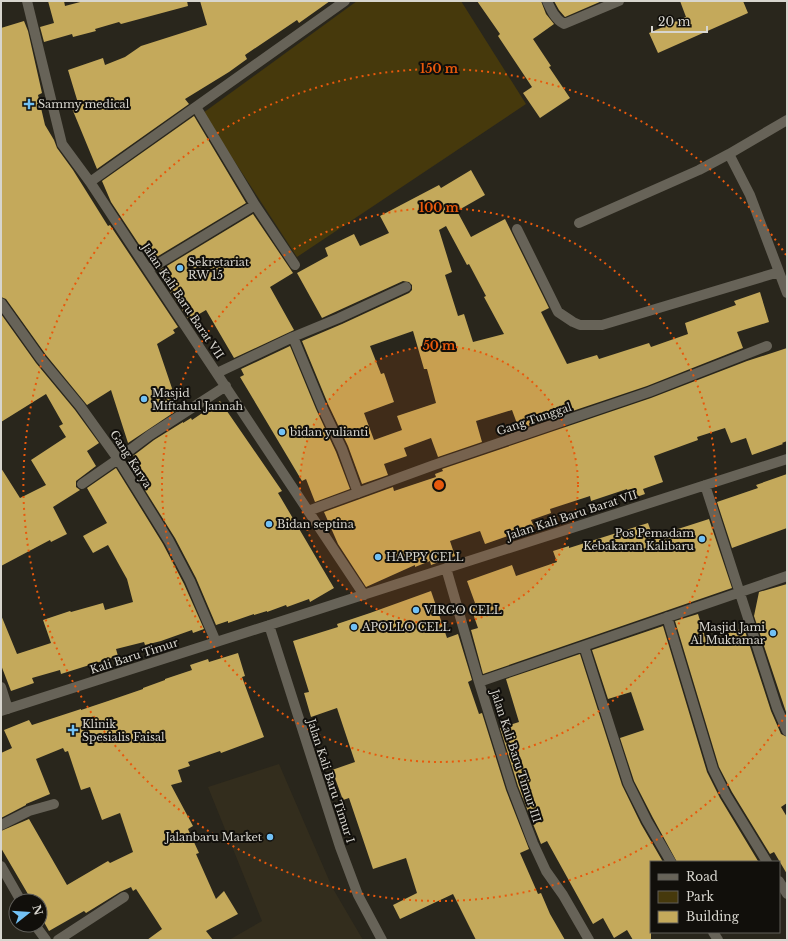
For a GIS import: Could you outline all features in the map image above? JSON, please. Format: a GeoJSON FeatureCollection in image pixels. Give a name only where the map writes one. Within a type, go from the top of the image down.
{"type":"FeatureCollection","features":[{"type":"Feature","properties":{"kind":"street","name":"Jalan Kali Baru Barat VII"},"geometry":{"type":"LineString","coordinates":[[27,1],[62,144],[90,182],[364,595]]}},
{"type":"Feature","properties":{"kind":"street"},"geometry":{"type":"LineString","coordinates":[[90,182],[345,1]]}},
{"type":"Feature","properties":{"kind":"street"},"geometry":{"type":"LineString","coordinates":[[546,1],[555,17],[564,24],[619,1]]}},
{"type":"Feature","properties":{"kind":"street"},"geometry":{"type":"LineString","coordinates":[[196,107],[255,205],[295,265]]}},
{"type":"Feature","properties":{"kind":"street"},"geometry":{"type":"LineString","coordinates":[[579,223],[679,179],[729,154],[787,120]]}},
{"type":"Feature","properties":{"kind":"street"},"geometry":{"type":"LineString","coordinates":[[729,154],[750,195],[787,293]]}},
{"type":"Feature","properties":{"kind":"street"},"geometry":{"type":"LineString","coordinates":[[148,270],[255,205]]}},
{"type":"Feature","properties":{"kind":"street"},"geometry":{"type":"LineString","coordinates":[[517,229],[558,312],[580,325],[602,325],[779,272]]}},
{"type":"Feature","properties":{"kind":"street"},"geometry":{"type":"LineString","coordinates":[[217,373],[293,337],[339,318],[406,287]]}},
{"type":"Feature","properties":{"kind":"street","name":"Gang Karya"},"geometry":{"type":"LineString","coordinates":[[1,303],[41,359],[80,406],[118,459],[169,541],[190,581],[216,642]]}},
{"type":"Feature","properties":{"kind":"street"},"geometry":{"type":"LineString","coordinates":[[293,337],[342,449],[358,493]]}},
{"type":"Feature","properties":{"kind":"street","name":"Gang Tunggal"},"geometry":{"type":"LineString","coordinates":[[308,511],[434,465],[649,392],[767,346]]}},
{"type":"Feature","properties":{"kind":"street"},"geometry":{"type":"LineString","coordinates":[[82,484],[150,435],[226,386]]}},
{"type":"Feature","properties":{"kind":"street","name":"Jalan Kali Baru Barat VII"},"geometry":{"type":"LineString","coordinates":[[269,625],[787,459]]}},
{"type":"Feature","properties":{"kind":"street"},"geometry":{"type":"LineString","coordinates":[[706,485],[777,708],[787,731]]}},
{"type":"Feature","properties":{"kind":"street","name":"Jalan Kali Baru Timur III"},"geometry":{"type":"LineString","coordinates":[[446,568],[512,788],[533,843],[546,871],[563,895],[589,940]]}},
{"type":"Feature","properties":{"kind":"street"},"geometry":{"type":"LineString","coordinates":[[479,682],[787,576]]}},
{"type":"Feature","properties":{"kind":"street"},"geometry":{"type":"LineString","coordinates":[[667,617],[714,769],[726,795],[766,861]]}},
{"type":"Feature","properties":{"kind":"street","name":"Kali Baru Timur"},"geometry":{"type":"LineString","coordinates":[[4,710],[269,625]]}},
{"type":"Feature","properties":{"kind":"street","name":"Jalan Kali Baru Timur I"},"geometry":{"type":"LineString","coordinates":[[269,625],[340,847],[358,895],[382,940]]}},
{"type":"Feature","properties":{"kind":"street"},"geometry":{"type":"LineString","coordinates":[[584,646],[628,783],[647,821],[670,861]]}},
{"type":"Feature","properties":{"kind":"street"},"geometry":{"type":"LineString","coordinates":[[1,687],[4,710]]}},
{"type":"Feature","properties":{"kind":"street"},"geometry":{"type":"LineString","coordinates":[[1,825],[29,811],[54,804]]}},
{"type":"Feature","properties":{"kind":"street"},"geometry":{"type":"LineString","coordinates":[[1,866],[16,893]]}},
{"type":"Feature","properties":{"kind":"street"},"geometry":{"type":"LineString","coordinates":[[780,883],[787,894]]}},
{"type":"Feature","properties":{"kind":"street"},"geometry":{"type":"LineString","coordinates":[[58,940],[124,897]]}},
{"type":"Feature","properties":{"kind":"shaded area","name":"Jalanbaru Market"},"geometry":{"type":"Polygon","coordinates":[[[279,764],[332,887],[363,940],[229,940],[262,921],[208,787],[279,764]]]}},
{"type":"Feature","properties":{"kind":"green space"},"geometry":{"type":"Polygon","coordinates":[[[357,1],[461,1],[526,104],[297,257],[203,113],[357,1]]]}},
{"type":"Feature","properties":{"kind":"building"},"geometry":{"type":"Polygon","coordinates":[[[48,1],[64,1],[65,6],[84,1],[187,1],[188,6],[121,24],[119,22],[95,29],[96,31],[73,37],[72,34],[44,42],[40,27],[54,23],[48,1]]]}},
{"type":"Feature","properties":{"kind":"building"},"geometry":{"type":"Polygon","coordinates":[[[200,1],[330,1],[299,23],[297,20],[245,55],[247,59],[185,99],[189,104],[97,169],[71,106],[78,103],[68,70],[103,58],[105,65],[125,57],[141,46],[207,25],[200,1]]]}},
{"type":"Feature","properties":{"kind":"building"},"geometry":{"type":"Polygon","coordinates":[[[477,1],[541,1],[546,14],[554,24],[533,39],[551,66],[549,67],[570,98],[540,118],[523,93],[532,87],[498,36],[500,34],[477,1]]]}},
{"type":"Feature","properties":{"kind":"building"},"geometry":{"type":"Polygon","coordinates":[[[554,1],[602,1],[565,17],[554,1]]]}},
{"type":"Feature","properties":{"kind":"building"},"geometry":{"type":"Polygon","coordinates":[[[680,1],[743,1],[748,13],[658,53],[649,33],[686,17],[680,1]]]}},
{"type":"Feature","properties":{"kind":"building"},"geometry":{"type":"Polygon","coordinates":[[[24,21],[28,31],[42,93],[38,95],[45,125],[57,148],[73,170],[108,226],[110,225],[178,327],[173,330],[175,333],[157,344],[179,409],[128,443],[111,390],[87,405],[46,355],[6,299],[1,297],[1,28],[24,21]]]}},
{"type":"Feature","properties":{"kind":"building"},"geometry":{"type":"Polygon","coordinates":[[[194,116],[246,203],[150,261],[111,202],[102,181],[194,116]]]}},
{"type":"Feature","properties":{"kind":"building"},"geometry":{"type":"Polygon","coordinates":[[[471,170],[485,195],[457,211],[471,237],[505,219],[549,308],[541,312],[567,364],[597,355],[599,359],[649,343],[651,347],[688,334],[685,323],[736,305],[734,301],[760,292],[769,322],[737,332],[743,348],[647,386],[519,429],[512,410],[476,421],[482,442],[438,457],[431,438],[404,448],[407,456],[384,464],[388,475],[362,484],[348,446],[328,404],[302,341],[409,293],[412,290],[412,285],[409,282],[403,281],[322,318],[297,273],[328,256],[325,248],[354,234],[360,246],[389,233],[380,216],[439,185],[441,188],[471,170]],[[446,226],[439,230],[452,272],[445,275],[458,316],[464,314],[473,342],[504,334],[484,297],[486,296],[469,264],[467,265],[446,226]],[[413,331],[370,346],[381,374],[384,373],[394,402],[364,413],[374,440],[402,430],[397,416],[436,403],[427,369],[424,369],[413,331]]]}},
{"type":"Feature","properties":{"kind":"building"},"geometry":{"type":"Polygon","coordinates":[[[253,214],[293,273],[270,287],[294,330],[234,358],[206,310],[189,320],[157,272],[253,214]]]}},
{"type":"Feature","properties":{"kind":"building"},"geometry":{"type":"Polygon","coordinates":[[[1,314],[36,363],[75,410],[99,443],[87,451],[96,466],[76,481],[76,487],[80,490],[53,507],[67,534],[51,542],[50,540],[1,566],[1,468],[20,498],[46,485],[31,460],[66,437],[59,426],[63,424],[46,394],[1,422],[1,314]]]}},
{"type":"Feature","properties":{"kind":"building"},"geometry":{"type":"Polygon","coordinates":[[[290,346],[316,409],[336,452],[350,489],[315,502],[306,479],[302,481],[240,377],[244,375],[241,369],[290,346]]]}},
{"type":"Feature","properties":{"kind":"building"},"geometry":{"type":"Polygon","coordinates":[[[787,348],[787,441],[782,443],[783,444],[752,455],[746,438],[731,443],[725,428],[697,437],[698,440],[654,456],[663,482],[643,489],[645,494],[631,499],[627,489],[591,501],[590,496],[550,509],[551,513],[531,520],[534,527],[485,544],[480,531],[450,541],[455,556],[431,565],[430,561],[415,567],[415,565],[366,587],[338,544],[324,512],[393,487],[394,491],[436,477],[435,474],[443,471],[442,469],[651,398],[747,361],[787,348]]]}},
{"type":"Feature","properties":{"kind":"building"},"geometry":{"type":"Polygon","coordinates":[[[220,401],[282,491],[278,493],[334,588],[310,602],[309,599],[287,607],[286,605],[267,612],[254,614],[228,623],[228,621],[216,625],[196,578],[175,538],[143,487],[133,456],[154,440],[183,422],[191,418],[192,420],[220,401]]]}},
{"type":"Feature","properties":{"kind":"building"},"geometry":{"type":"Polygon","coordinates":[[[116,468],[163,544],[184,584],[204,629],[193,633],[192,630],[145,645],[144,642],[116,649],[118,656],[61,674],[60,670],[32,678],[34,683],[11,691],[1,665],[1,615],[17,654],[51,643],[43,620],[70,611],[71,612],[103,603],[105,610],[133,602],[127,579],[108,545],[93,553],[83,536],[107,523],[87,488],[116,468]]]}},
{"type":"Feature","properties":{"kind":"building"},"geometry":{"type":"Polygon","coordinates":[[[787,474],[787,528],[732,548],[717,502],[758,488],[756,485],[787,474]]]}},
{"type":"Feature","properties":{"kind":"building"},"geometry":{"type":"Polygon","coordinates":[[[709,519],[732,588],[483,674],[471,630],[478,628],[470,605],[475,603],[467,581],[512,565],[516,576],[557,562],[553,551],[569,546],[569,548],[648,523],[653,537],[709,519]]]}},
{"type":"Feature","properties":{"kind":"building","name":"Masjid Jami Al Muktamar"},"geometry":{"type":"Polygon","coordinates":[[[787,584],[787,715],[754,616],[759,592],[787,584]]]}},
{"type":"Feature","properties":{"kind":"building"},"geometry":{"type":"Polygon","coordinates":[[[431,591],[447,638],[458,634],[472,680],[468,682],[479,714],[482,713],[506,790],[529,849],[520,853],[538,894],[541,893],[550,914],[565,940],[476,940],[453,894],[400,919],[393,905],[417,893],[406,858],[373,869],[349,798],[343,800],[332,770],[355,762],[337,708],[311,717],[304,693],[309,692],[293,641],[338,627],[337,624],[431,591]]]}},
{"type":"Feature","properties":{"kind":"building"},"geometry":{"type":"Polygon","coordinates":[[[698,614],[706,640],[744,628],[771,711],[781,734],[787,737],[787,803],[781,807],[787,817],[787,874],[774,852],[770,854],[732,792],[719,767],[675,621],[698,614]]]}},
{"type":"Feature","properties":{"kind":"building"},"geometry":{"type":"Polygon","coordinates":[[[663,626],[707,772],[720,798],[758,861],[676,861],[634,781],[620,738],[644,730],[631,692],[608,699],[592,650],[663,626]]]}},
{"type":"Feature","properties":{"kind":"building"},"geometry":{"type":"Polygon","coordinates":[[[238,653],[245,676],[242,677],[264,737],[221,753],[220,751],[188,762],[190,766],[178,770],[182,782],[171,785],[193,826],[188,829],[199,853],[196,854],[216,899],[224,891],[238,914],[206,931],[213,940],[147,940],[162,929],[136,889],[133,891],[131,887],[86,913],[84,911],[49,931],[48,893],[27,893],[1,848],[1,831],[29,819],[67,885],[108,861],[110,863],[133,852],[120,813],[102,820],[90,787],[81,790],[68,751],[65,752],[63,748],[36,759],[50,794],[26,804],[1,818],[1,753],[12,748],[4,730],[29,720],[32,725],[81,710],[143,689],[165,679],[192,670],[190,665],[208,659],[209,662],[238,653]]]}},
{"type":"Feature","properties":{"kind":"building"},"geometry":{"type":"Polygon","coordinates":[[[580,654],[622,785],[641,824],[662,861],[650,861],[651,940],[633,940],[627,930],[614,938],[603,918],[593,924],[547,841],[541,844],[518,786],[500,728],[519,722],[506,679],[580,654]]]}},
{"type":"Feature","properties":{"kind":"place","name":"Sammy medical"},"geometry":{"type":"Point","coordinates":[29,104]}},
{"type":"Feature","properties":{"kind":"place","name":"Sekretariat RW 15"},"geometry":{"type":"Point","coordinates":[180,268]}},
{"type":"Feature","properties":{"kind":"place","name":"Masjid Miftahul Jannah"},"geometry":{"type":"Point","coordinates":[144,399]}},
{"type":"Feature","properties":{"kind":"place","name":"bidan yulianti"},"geometry":{"type":"Point","coordinates":[282,432]}},
{"type":"Feature","properties":{"kind":"place","name":"Bidan septina"},"geometry":{"type":"Point","coordinates":[269,524]}},
{"type":"Feature","properties":{"kind":"place","name":"Pos Pemadam Kebakaran Kalibaru"},"geometry":{"type":"Point","coordinates":[702,539]}},
{"type":"Feature","properties":{"kind":"place","name":"HAPPY CELL"},"geometry":{"type":"Point","coordinates":[378,557]}},
{"type":"Feature","properties":{"kind":"place","name":"VIRGO CELL"},"geometry":{"type":"Point","coordinates":[416,610]}},
{"type":"Feature","properties":{"kind":"place","name":"APOLLO CELL"},"geometry":{"type":"Point","coordinates":[354,627]}},
{"type":"Feature","properties":{"kind":"place","name":"Masjid Jami Al Muktamar"},"geometry":{"type":"Point","coordinates":[773,633]}},
{"type":"Feature","properties":{"kind":"place","name":"Klinik Spesialis Faisal"},"geometry":{"type":"Point","coordinates":[73,730]}},
{"type":"Feature","properties":{"kind":"place","name":"Jalanbaru Market"},"geometry":{"type":"Point","coordinates":[270,837]}}]}
